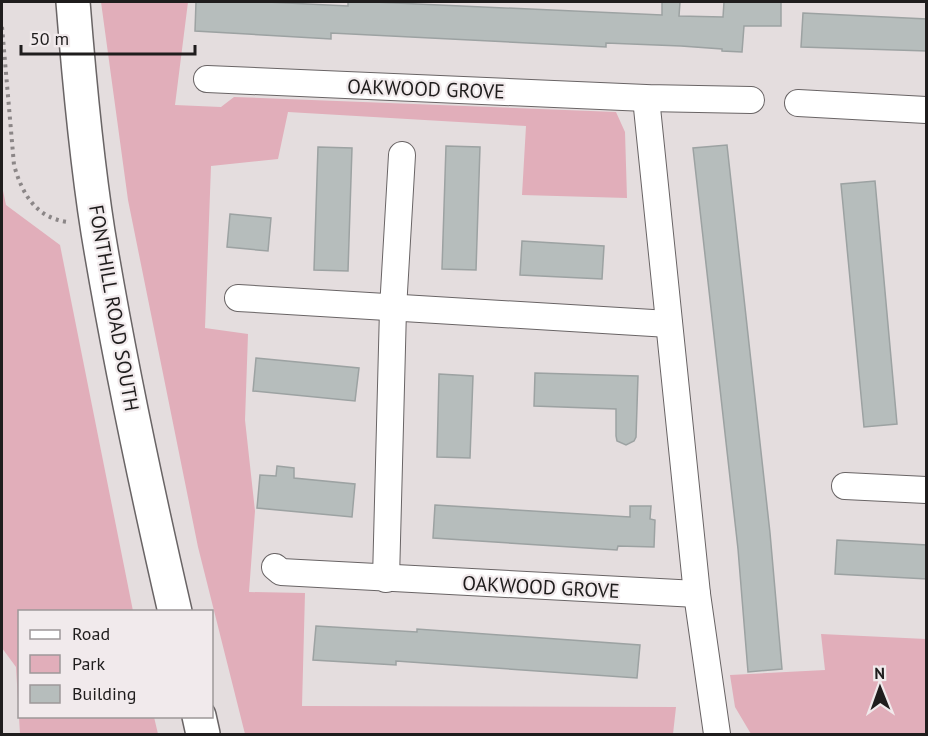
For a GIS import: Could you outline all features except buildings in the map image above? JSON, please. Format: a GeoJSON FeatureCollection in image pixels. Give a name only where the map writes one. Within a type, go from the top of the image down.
{"type":"FeatureCollection","features":[{"type":"Feature","properties":{"kind":"main road","name":"FONTHILL ROAD SOUTH"},"geometry":{"type":"LineString","coordinates":[[73,2],[81,94],[98,231],[147,489],[175,610]]}},
{"type":"Feature","properties":{"kind":"main road"},"geometry":{"type":"LineString","coordinates":[[199,718],[203,735]]}},
{"type":"Feature","properties":{"kind":"street","name":"OAKWOOD GROVE"},"geometry":{"type":"LineString","coordinates":[[207,79],[646,98],[751,100]]}},
{"type":"Feature","properties":{"kind":"street"},"geometry":{"type":"LineString","coordinates":[[646,98],[697,594],[717,735]]}},
{"type":"Feature","properties":{"kind":"street"},"geometry":{"type":"LineString","coordinates":[[798,103],[926,117]]}},
{"type":"Feature","properties":{"kind":"street"},"geometry":{"type":"LineString","coordinates":[[386,579],[393,309],[402,155]]}},
{"type":"Feature","properties":{"kind":"street"},"geometry":{"type":"LineString","coordinates":[[238,298],[669,324]]}},
{"type":"Feature","properties":{"kind":"street"},"geometry":{"type":"LineString","coordinates":[[845,486],[927,490]]}},
{"type":"Feature","properties":{"kind":"street","name":"OAKWOOD GROVE"},"geometry":{"type":"LineString","coordinates":[[275,567],[281,572],[386,579],[697,594]]}},
{"type":"Feature","properties":{"kind":"path"},"geometry":{"type":"LineString","coordinates":[[2,27],[14,165],[20,187],[29,202],[41,213],[57,221],[73,223]]}},
{"type":"Feature","properties":{"kind":"green space"},"geometry":{"type":"Polygon","coordinates":[[[101,2],[188,2],[175,105],[221,107],[234,97],[616,112],[625,132],[627,198],[522,195],[526,126],[288,112],[278,159],[211,166],[205,328],[248,334],[245,420],[255,511],[249,592],[305,593],[302,706],[676,707],[673,734],[245,734],[198,547],[128,200],[101,2]]]}},
{"type":"Feature","properties":{"kind":"green space"},"geometry":{"type":"Polygon","coordinates":[[[2,186],[6,205],[60,245],[133,610],[18,610],[18,700],[16,667],[2,648],[2,186]]]}},
{"type":"Feature","properties":{"kind":"green space"},"geometry":{"type":"Polygon","coordinates":[[[821,634],[926,639],[926,734],[751,734],[735,707],[730,675],[825,670],[821,634]]]}},
{"type":"Feature","properties":{"kind":"green space"},"geometry":{"type":"Polygon","coordinates":[[[19,718],[154,718],[158,734],[20,734],[19,718]]]}}]}
